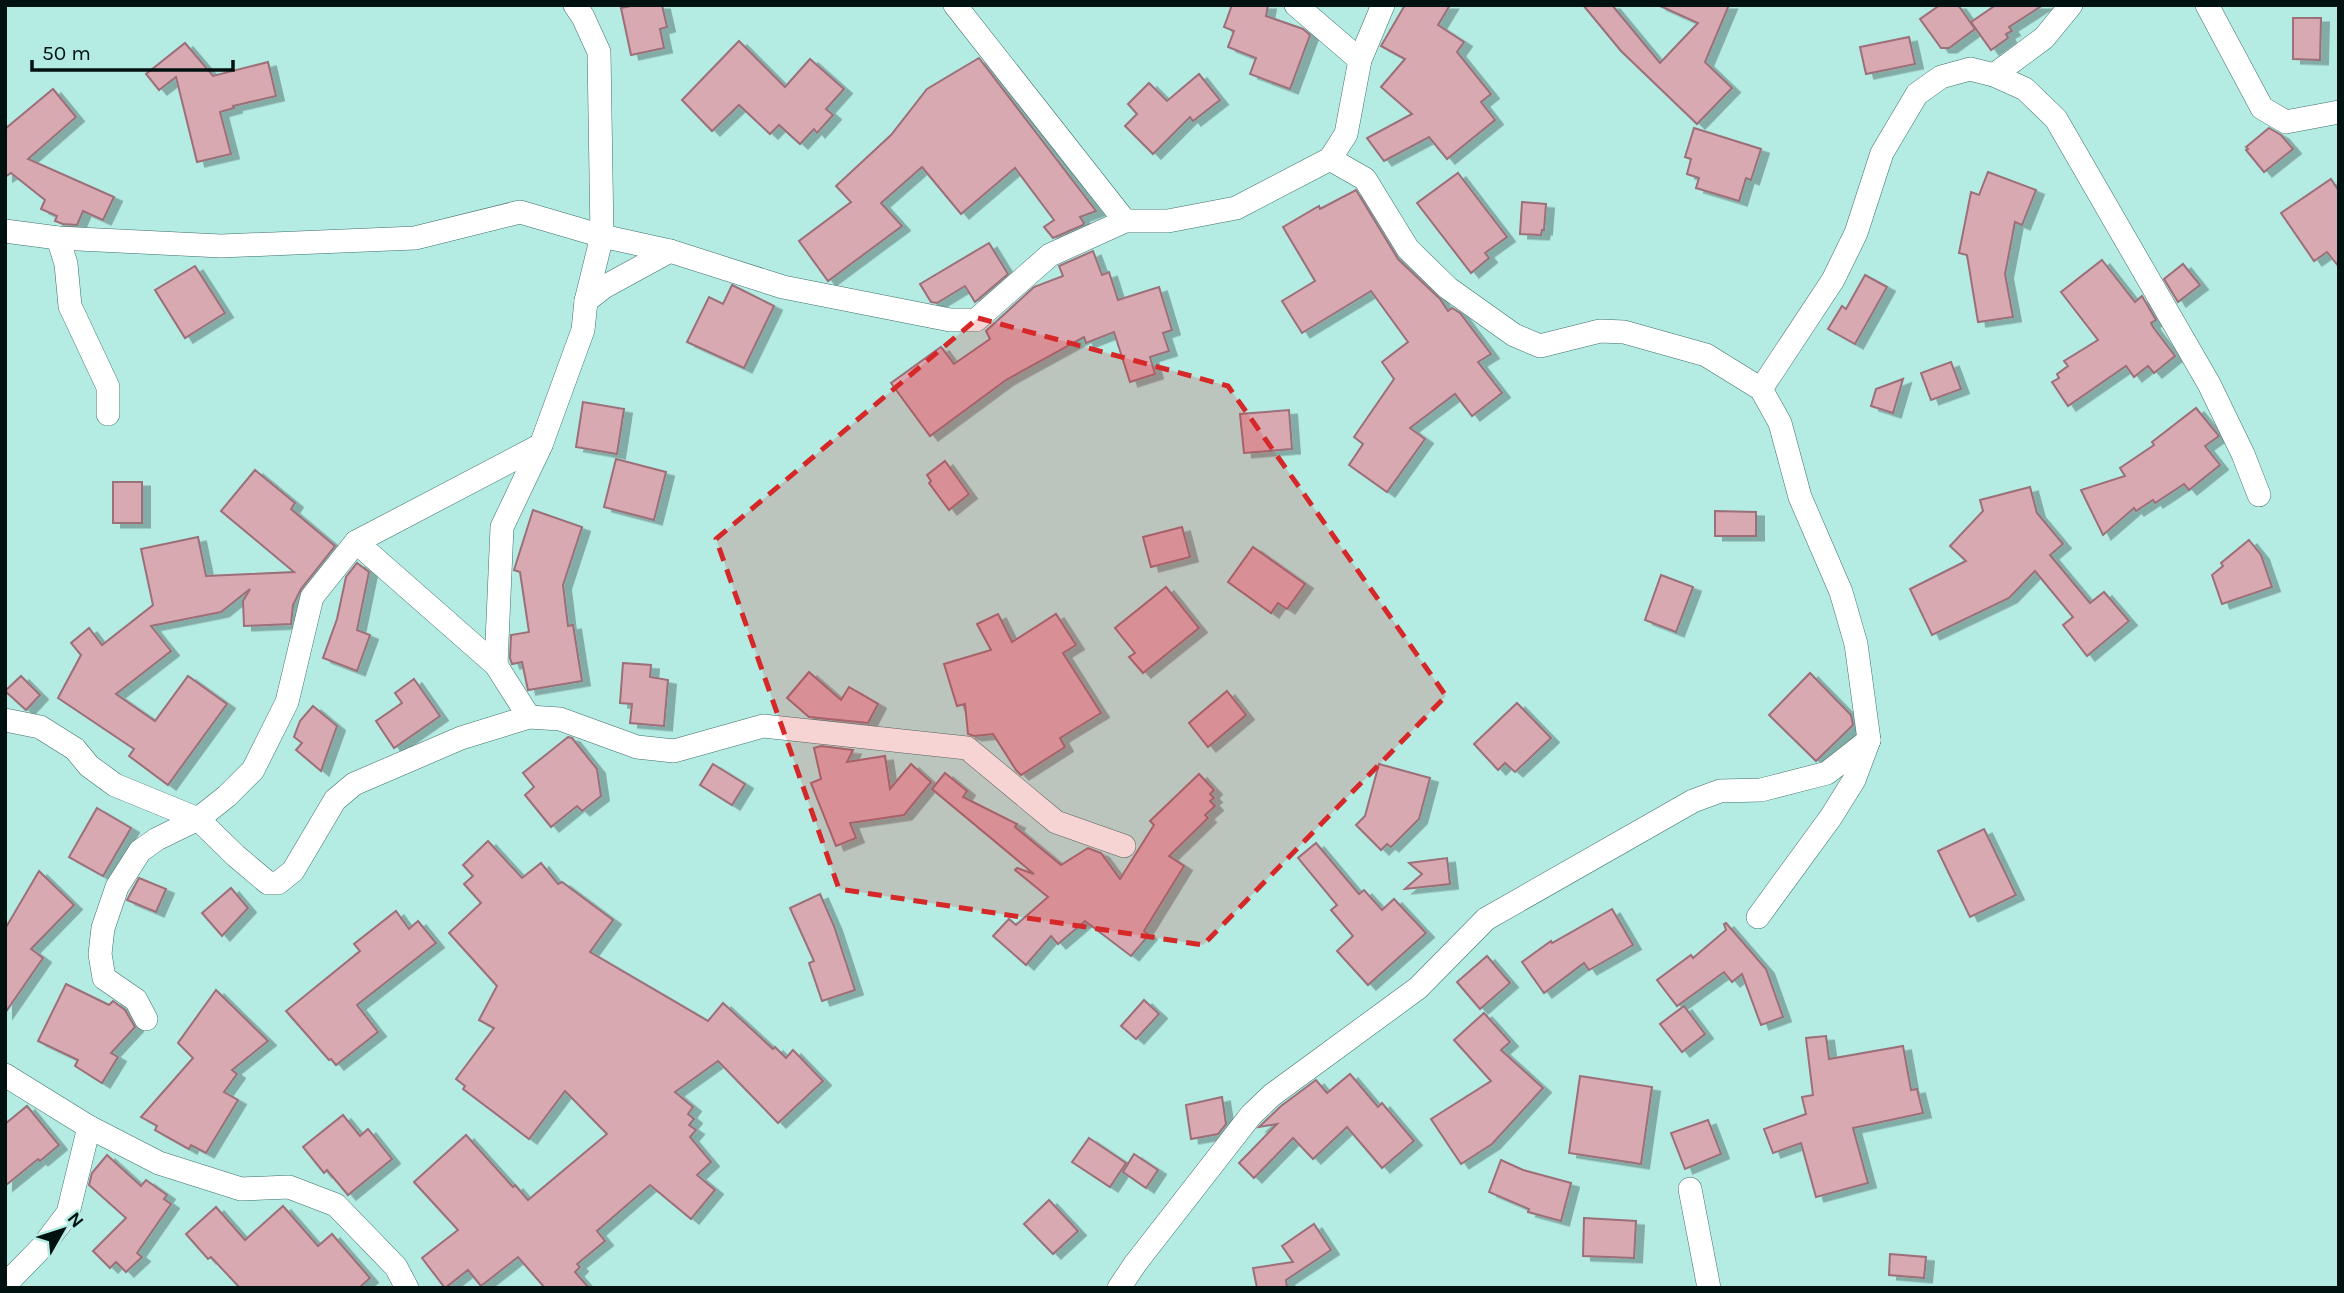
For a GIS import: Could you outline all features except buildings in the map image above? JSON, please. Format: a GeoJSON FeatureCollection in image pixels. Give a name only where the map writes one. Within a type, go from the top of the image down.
{"type":"FeatureCollection","features":[{"type":"Feature","properties":{"kind":"street"},"geometry":{"type":"LineString","coordinates":[[496,665],[502,527],[541,445],[583,330],[586,301],[602,236],[599,52],[575,5]]}},
{"type":"Feature","properties":{"kind":"street"},"geometry":{"type":"LineString","coordinates":[[955,5],[1125,221]]}},
{"type":"Feature","properties":{"kind":"street"},"geometry":{"type":"LineString","coordinates":[[1296,5],[1360,60]]}},
{"type":"Feature","properties":{"kind":"street"},"geometry":{"type":"LineString","coordinates":[[5,231],[58,238],[220,246],[415,238],[520,212],[602,236],[670,251],[783,287],[950,320],[976,320],[1050,255],[1125,221],[1167,220],[1236,208],[1331,159],[1346,134],[1360,60],[1383,5]]}},
{"type":"Feature","properties":{"kind":"street"},"geometry":{"type":"LineString","coordinates":[[1994,75],[2044,38],[2071,5]]}},
{"type":"Feature","properties":{"kind":"street"},"geometry":{"type":"LineString","coordinates":[[2207,5],[2262,108],[2286,122],[2339,112]]}},
{"type":"Feature","properties":{"kind":"street"},"geometry":{"type":"LineString","coordinates":[[1761,389],[1833,280],[1856,233],[1882,153],[1917,94],[1941,77],[1970,69],[1994,75],[2025,89],[2056,119],[2209,384],[2243,454],[2259,495]]}},
{"type":"Feature","properties":{"kind":"street"},"geometry":{"type":"LineString","coordinates":[[1331,159],[1365,179],[1408,249],[1448,288],[1514,335],[1541,346],[1601,331],[1624,332],[1706,355],[1761,389],[1780,423],[1800,497],[1844,605],[1856,644],[1869,740],[1854,780],[1831,817],[1758,917]]}},
{"type":"Feature","properties":{"kind":"street"},"geometry":{"type":"LineString","coordinates":[[58,238],[66,264],[70,306],[108,387],[108,414]]}},
{"type":"Feature","properties":{"kind":"street"},"geometry":{"type":"LineString","coordinates":[[586,301],[604,287],[670,251]]}},
{"type":"Feature","properties":{"kind":"street"},"geometry":{"type":"LineString","coordinates":[[146,1019],[136,1000],[104,978],[100,954],[103,929],[117,887],[140,851],[157,839],[198,819],[227,796],[253,770],[287,702],[312,597],[356,542],[541,445]]}},
{"type":"Feature","properties":{"kind":"street"},"geometry":{"type":"LineString","coordinates":[[356,542],[496,665],[529,717]]}},
{"type":"Feature","properties":{"kind":"street"},"geometry":{"type":"LineString","coordinates":[[5,720],[40,727],[75,749],[89,765],[115,785],[198,819],[268,883],[278,883],[293,871],[335,800],[354,784],[461,738],[529,717],[560,719],[637,747],[674,751],[764,726],[967,748],[1056,822],[1124,846]]}},
{"type":"Feature","properties":{"kind":"street"},"geometry":{"type":"LineString","coordinates":[[1119,1288],[1251,1115],[1272,1095],[1418,988],[1486,919],[1693,801],[1720,791],[1761,790],[1827,773],[1869,740]]}},
{"type":"Feature","properties":{"kind":"street"},"geometry":{"type":"LineString","coordinates":[[5,1075],[89,1127],[159,1163],[240,1189],[289,1188],[336,1205],[396,1267],[407,1288]]}},
{"type":"Feature","properties":{"kind":"street"},"geometry":{"type":"LineString","coordinates":[[5,1285],[43,1245],[68,1213],[89,1127]]}},
{"type":"Feature","properties":{"kind":"street"},"geometry":{"type":"LineString","coordinates":[[1690,1189],[1709,1288]]}},
{"type":"Feature","properties":{"kind":"highlighted area"},"geometry":{"type":"Polygon","coordinates":[[[978,318],[1228,386],[1446,696],[1203,945],[839,889],[716,539],[978,318]]]}}]}
